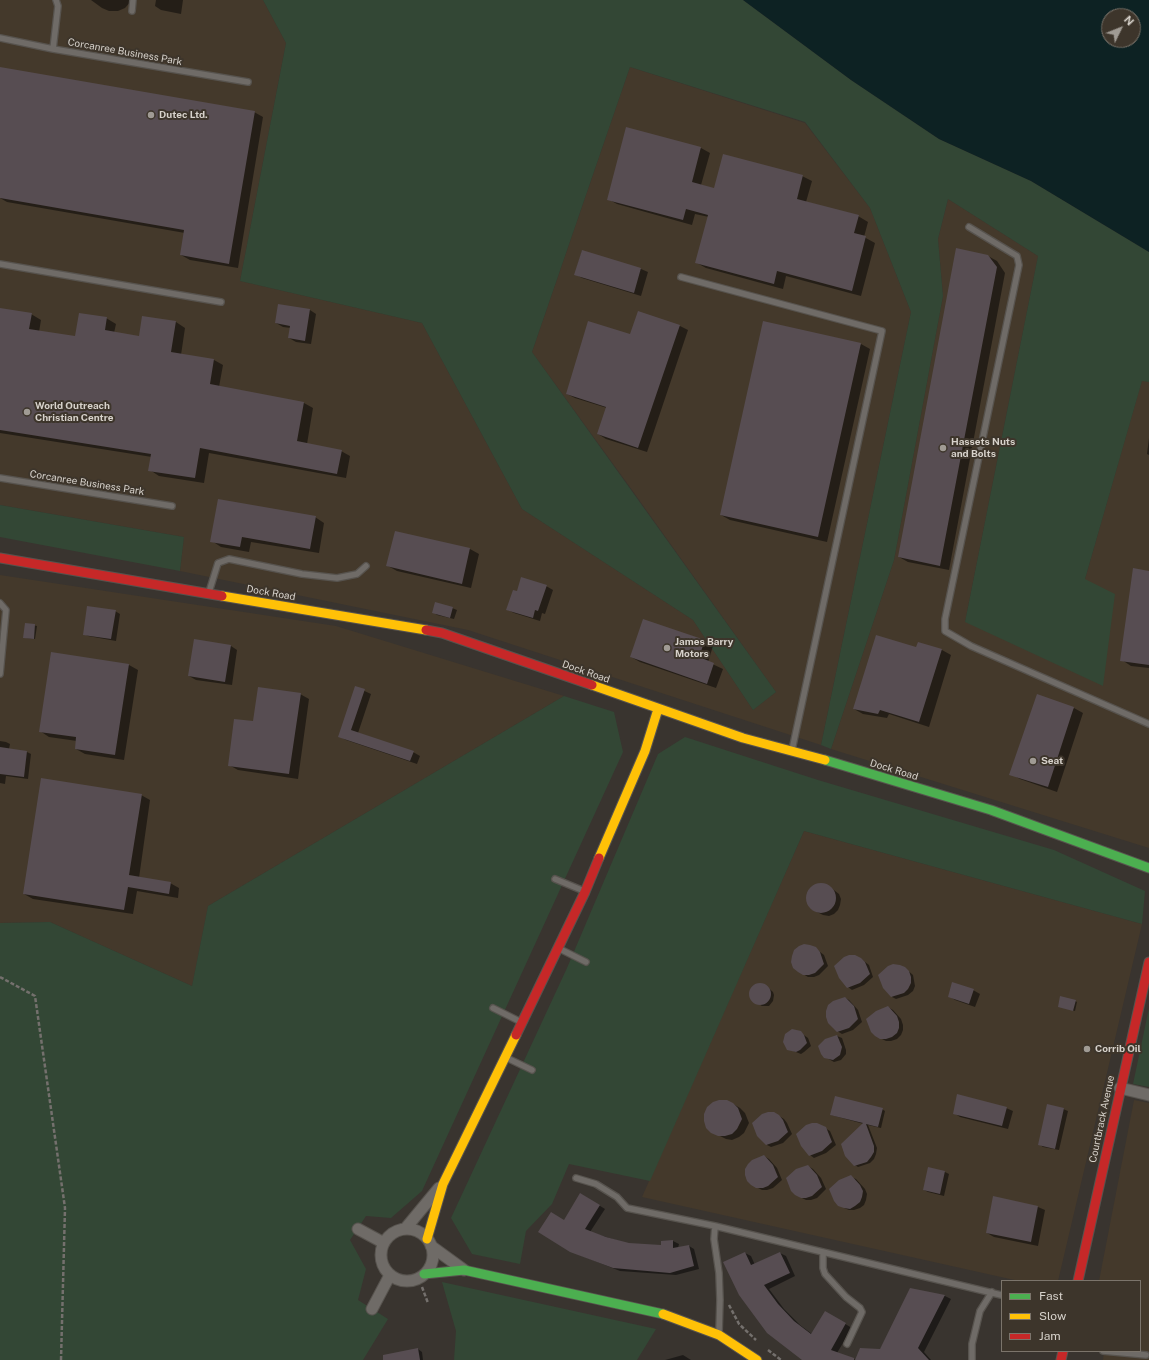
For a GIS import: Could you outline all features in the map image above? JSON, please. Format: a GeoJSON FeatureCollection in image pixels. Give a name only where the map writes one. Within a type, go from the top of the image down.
{"type":"FeatureCollection","features":[{"type":"Feature","properties":{"kind":"street","name":"Dock Road"},"geometry":{"type":"LineString","coordinates":[[0,558],[442,633],[742,738],[991,810],[1149,868]]}},
{"type":"Feature","properties":{"kind":"street"},"geometry":{"type":"LineString","coordinates":[[464,1270],[429,1242],[421,1233],[414,1230],[405,1229],[396,1231],[389,1236],[381,1251],[381,1260],[384,1268],[390,1275],[398,1279],[406,1281],[415,1280],[429,1270],[433,1254],[429,1242],[443,1184],[585,892],[645,751],[658,709]]}},
{"type":"Feature","properties":{"kind":"street","name":"Courtbrack Avenue"},"geometry":{"type":"LineString","coordinates":[[1078,1280],[1149,962]]}},
{"type":"Feature","properties":{"kind":"street"},"geometry":{"type":"LineString","coordinates":[[1120,1088],[1149,1095]]}},
{"type":"Feature","properties":{"kind":"street"},"geometry":{"type":"LineString","coordinates":[[405,1229],[443,1184]]}},
{"type":"Feature","properties":{"kind":"street"},"geometry":{"type":"LineString","coordinates":[[358,1229],[384,1243]]}},
{"type":"Feature","properties":{"kind":"street"},"geometry":{"type":"LineString","coordinates":[[421,1276],[464,1270],[659,1313],[719,1335],[757,1360]]}},
{"type":"Feature","properties":{"kind":"street"},"geometry":{"type":"LineString","coordinates":[[372,1309],[390,1275]]}},
{"type":"Feature","properties":{"kind":"lane"},"geometry":{"type":"LineString","coordinates":[[54,49],[58,6],[56,0]]}},
{"type":"Feature","properties":{"kind":"lane"},"geometry":{"type":"LineString","coordinates":[[132,11],[133,0]]}},
{"type":"Feature","properties":{"kind":"lane","name":"Corcanree Business Park"},"geometry":{"type":"LineString","coordinates":[[0,38],[54,49],[248,82]]}},
{"type":"Feature","properties":{"kind":"lane"},"geometry":{"type":"LineString","coordinates":[[969,227],[1017,256],[1019,265],[947,613],[945,631],[970,646],[1149,724]]}},
{"type":"Feature","properties":{"kind":"lane"},"geometry":{"type":"LineString","coordinates":[[0,264],[221,302]]}},
{"type":"Feature","properties":{"kind":"lane"},"geometry":{"type":"LineString","coordinates":[[681,277],[882,331],[792,752]]}},
{"type":"Feature","properties":{"kind":"lane","name":"Corcanree Business Park"},"geometry":{"type":"LineString","coordinates":[[0,478],[172,506]]}},
{"type":"Feature","properties":{"kind":"lane"},"geometry":{"type":"LineString","coordinates":[[209,594],[218,563],[229,559],[302,574],[337,578],[357,574],[366,566]]}},
{"type":"Feature","properties":{"kind":"lane"},"geometry":{"type":"LineString","coordinates":[[0,603],[6,610],[0,674]]}},
{"type":"Feature","properties":{"kind":"lane"},"geometry":{"type":"LineString","coordinates":[[555,879],[585,892]]}},
{"type":"Feature","properties":{"kind":"lane"},"geometry":{"type":"LineString","coordinates":[[558,948],[586,962]]}},
{"type":"Feature","properties":{"kind":"lane"},"geometry":{"type":"LineString","coordinates":[[493,1008],[522,1022]]}},
{"type":"Feature","properties":{"kind":"lane"},"geometry":{"type":"LineString","coordinates":[[505,1057],[532,1070]]}},
{"type":"Feature","properties":{"kind":"lane"},"geometry":{"type":"LineString","coordinates":[[576,1178],[596,1184],[617,1197],[627,1208],[715,1226],[1001,1295]]}},
{"type":"Feature","properties":{"kind":"lane"},"geometry":{"type":"LineString","coordinates":[[715,1226],[714,1239],[719,1273],[720,1300],[719,1335]]}},
{"type":"Feature","properties":{"kind":"lane"},"geometry":{"type":"LineString","coordinates":[[823,1252],[823,1268],[825,1274],[846,1298],[860,1308],[862,1312],[847,1344]]}},
{"type":"Feature","properties":{"kind":"lane"},"geometry":{"type":"LineString","coordinates":[[972,1360],[972,1344],[980,1311],[992,1292]]}},
{"type":"Feature","properties":{"kind":"lane"},"geometry":{"type":"LineString","coordinates":[[1112,1352],[1148,1356]]}},
{"type":"Feature","properties":{"kind":"lane"},"geometry":{"type":"LineString","coordinates":[[1138,1352],[1148,1356]]}},
{"type":"Feature","properties":{"kind":"path"},"geometry":{"type":"LineString","coordinates":[[0,976],[36,996],[64,1208],[61,1360]]}},
{"type":"Feature","properties":{"kind":"path"},"geometry":{"type":"LineString","coordinates":[[421,1276],[428,1303]]}},
{"type":"Feature","properties":{"kind":"path"},"geometry":{"type":"LineString","coordinates":[[720,1300],[731,1306],[740,1324],[758,1342]]}},
{"type":"Feature","properties":{"kind":"path"},"geometry":{"type":"LineString","coordinates":[[764,1346],[781,1360]]}},
{"type":"Feature","properties":{"kind":"shaded area"},"geometry":{"type":"Polygon","coordinates":[[[0,0],[263,0],[286,43],[240,281],[422,323],[522,509],[693,620],[753,710],[776,692],[532,352],[630,67],[805,123],[870,208],[911,312],[821,745],[468,630],[180,571],[184,537],[0,505],[0,0]]]}},
{"type":"Feature","properties":{"kind":"shaded area"},"geometry":{"type":"Polygon","coordinates":[[[948,199],[1038,256],[965,622],[1085,579],[1142,380],[1149,382],[1149,848],[831,749],[894,560],[943,296],[938,239],[948,199]]]}},
{"type":"Feature","properties":{"kind":"shaded area"},"geometry":{"type":"Polygon","coordinates":[[[0,575],[336,626],[564,696],[208,906],[192,986],[50,922],[0,923],[0,575]]]}},
{"type":"Feature","properties":{"kind":"shaded area"},"geometry":{"type":"Polygon","coordinates":[[[804,831],[1142,924],[1058,1280],[1015,1280],[642,1197],[804,831]]]}},
{"type":"Feature","properties":{"kind":"shaded area"},"geometry":{"type":"Polygon","coordinates":[[[1134,1100],[1149,1103],[1149,1360],[1103,1360],[1104,1352],[1141,1352],[1141,1280],[1099,1280],[1134,1100]]]}},
{"type":"Feature","properties":{"kind":"green space"},"geometry":{"type":"Polygon","coordinates":[[[263,0],[743,0],[851,80],[939,139],[1031,181],[1149,252],[1149,382],[1142,381],[1085,579],[1115,594],[1103,686],[965,622],[1038,256],[948,199],[938,239],[943,296],[894,560],[831,749],[821,745],[911,312],[870,208],[805,122],[630,67],[532,352],[776,692],[753,710],[693,620],[522,509],[422,323],[240,281],[286,43],[263,0]]]}},
{"type":"Feature","properties":{"kind":"green space"},"geometry":{"type":"Polygon","coordinates":[[[0,505],[184,537],[180,571],[0,537],[0,505]]]}},
{"type":"Feature","properties":{"kind":"green space"},"geometry":{"type":"Polygon","coordinates":[[[564,696],[614,712],[623,752],[422,1191],[391,1218],[366,1216],[350,1240],[366,1269],[358,1300],[388,1319],[363,1360],[0,1360],[0,923],[50,922],[192,986],[208,906],[564,696]]]}},
{"type":"Feature","properties":{"kind":"green space"},"geometry":{"type":"Polygon","coordinates":[[[685,737],[818,780],[1054,850],[1145,891],[1142,924],[804,831],[650,1181],[569,1164],[552,1204],[526,1231],[520,1264],[472,1254],[451,1218],[567,968],[658,754],[685,737]]]}},
{"type":"Feature","properties":{"kind":"green space"},"geometry":{"type":"Polygon","coordinates":[[[1149,1008],[1149,1087],[1133,1084],[1149,1008]]]}},
{"type":"Feature","properties":{"kind":"green space"},"geometry":{"type":"Polygon","coordinates":[[[442,1282],[656,1329],[637,1360],[454,1360],[456,1331],[442,1282]]]}},
{"type":"Feature","properties":{"kind":"water"},"geometry":{"type":"Polygon","coordinates":[[[743,0],[1149,0],[1149,252],[1031,181],[939,139],[851,80],[743,0]]]}},
{"type":"Feature","properties":{"kind":"building"},"geometry":{"type":"Polygon","coordinates":[[[0,67],[255,111],[229,264],[180,255],[184,230],[0,198],[0,67]]]}},
{"type":"Feature","properties":{"kind":"building"},"geometry":{"type":"Polygon","coordinates":[[[626,127],[701,147],[692,182],[714,188],[723,154],[803,175],[797,199],[859,215],[854,233],[866,236],[852,291],[777,271],[774,284],[695,263],[708,215],[686,209],[683,220],[607,200],[626,127]]]}},
{"type":"Feature","properties":{"kind":"building"},"geometry":{"type":"Polygon","coordinates":[[[956,248],[988,255],[997,267],[940,566],[898,557],[956,248]]]}},
{"type":"Feature","properties":{"kind":"building"},"geometry":{"type":"Polygon","coordinates":[[[582,250],[641,268],[634,293],[574,275],[582,250]]]}},
{"type":"Feature","properties":{"kind":"building"},"geometry":{"type":"Polygon","coordinates":[[[278,304],[310,309],[305,341],[288,338],[290,326],[275,323],[278,304]]]}},
{"type":"Feature","properties":{"kind":"building"},"geometry":{"type":"Polygon","coordinates":[[[0,308],[32,313],[29,329],[75,336],[79,313],[107,317],[105,330],[139,336],[142,316],[176,321],[171,352],[214,359],[210,384],[304,402],[297,441],[342,450],[337,474],[200,448],[195,478],[148,471],[151,454],[0,430],[0,308]]]}},
{"type":"Feature","properties":{"kind":"building"},"geometry":{"type":"Polygon","coordinates":[[[638,311],[680,325],[638,448],[597,434],[606,407],[566,394],[588,321],[630,334],[638,311]]]}},
{"type":"Feature","properties":{"kind":"building"},"geometry":{"type":"Polygon","coordinates":[[[763,321],[861,343],[818,537],[720,515],[763,321]]]}},
{"type":"Feature","properties":{"kind":"building"},"geometry":{"type":"Polygon","coordinates":[[[218,499],[316,516],[310,549],[242,537],[240,547],[210,542],[218,499]]]}},
{"type":"Feature","properties":{"kind":"building"},"geometry":{"type":"Polygon","coordinates":[[[395,531],[470,548],[462,584],[386,566],[395,531]]]}},
{"type":"Feature","properties":{"kind":"building"},"geometry":{"type":"Polygon","coordinates":[[[1133,568],[1149,571],[1149,665],[1120,661],[1133,568]]]}},
{"type":"Feature","properties":{"kind":"building"},"geometry":{"type":"Polygon","coordinates":[[[521,577],[547,585],[538,611],[535,610],[533,618],[506,610],[513,590],[517,591],[521,577]]]}},
{"type":"Feature","properties":{"kind":"building"},"geometry":{"type":"Polygon","coordinates":[[[435,602],[453,607],[450,618],[432,613],[435,602]]]}},
{"type":"Feature","properties":{"kind":"building"},"geometry":{"type":"Polygon","coordinates":[[[87,606],[116,610],[111,639],[83,635],[87,606]]]}},
{"type":"Feature","properties":{"kind":"building","name":"James Barry Motors"},"geometry":{"type":"Polygon","coordinates":[[[643,619],[705,640],[699,657],[714,663],[707,684],[630,657],[643,619]]]}},
{"type":"Feature","properties":{"kind":"building"},"geometry":{"type":"Polygon","coordinates":[[[25,623],[35,624],[34,639],[23,638],[25,623]]]}},
{"type":"Feature","properties":{"kind":"building"},"geometry":{"type":"Polygon","coordinates":[[[876,635],[916,647],[918,642],[942,649],[919,722],[880,710],[878,714],[853,709],[876,635]]]}},
{"type":"Feature","properties":{"kind":"building"},"geometry":{"type":"Polygon","coordinates":[[[194,639],[231,645],[225,682],[188,676],[194,639]]]}},
{"type":"Feature","properties":{"kind":"building"},"geometry":{"type":"Polygon","coordinates":[[[51,652],[129,664],[115,755],[75,749],[76,737],[39,732],[51,652]]]}},
{"type":"Feature","properties":{"kind":"building"},"geometry":{"type":"Polygon","coordinates":[[[355,686],[365,689],[351,730],[414,751],[410,761],[338,737],[355,686]]]}},
{"type":"Feature","properties":{"kind":"building"},"geometry":{"type":"Polygon","coordinates":[[[258,687],[301,693],[289,774],[228,766],[234,719],[253,721],[258,687]]]}},
{"type":"Feature","properties":{"kind":"building"},"geometry":{"type":"Polygon","coordinates":[[[1037,694],[1074,707],[1048,787],[1009,775],[1037,694]]]}},
{"type":"Feature","properties":{"kind":"building"},"geometry":{"type":"Polygon","coordinates":[[[0,747],[27,751],[24,777],[0,774],[0,747]]]}},
{"type":"Feature","properties":{"kind":"building"},"geometry":{"type":"Polygon","coordinates":[[[41,778],[142,794],[129,875],[171,882],[169,894],[128,887],[124,910],[23,894],[41,778]]]}},
{"type":"Feature","properties":{"kind":"building"},"geometry":{"type":"Polygon","coordinates":[[[821,883],[832,887],[836,898],[832,909],[821,913],[810,909],[806,898],[810,887],[821,883]]]}},
{"type":"Feature","properties":{"kind":"building"},"geometry":{"type":"Polygon","coordinates":[[[804,944],[816,947],[820,952],[824,964],[815,973],[809,975],[803,975],[798,972],[793,968],[791,962],[794,950],[804,944]]]}},
{"type":"Feature","properties":{"kind":"building"},"geometry":{"type":"Polygon","coordinates":[[[855,955],[861,958],[865,962],[870,974],[860,983],[847,988],[839,978],[834,966],[844,957],[855,955]]]}},
{"type":"Feature","properties":{"kind":"building"},"geometry":{"type":"Polygon","coordinates":[[[893,964],[905,967],[909,971],[911,983],[904,993],[891,997],[883,988],[878,975],[888,966],[893,964]]]}},
{"type":"Feature","properties":{"kind":"building"},"geometry":{"type":"Polygon","coordinates":[[[952,982],[974,989],[969,1004],[948,997],[952,982]]]}},
{"type":"Feature","properties":{"kind":"building"},"geometry":{"type":"Polygon","coordinates":[[[760,983],[768,986],[771,994],[768,1002],[760,1005],[752,1002],[749,994],[752,986],[760,983]]]}},
{"type":"Feature","properties":{"kind":"building"},"geometry":{"type":"Polygon","coordinates":[[[1060,996],[1076,1000],[1073,1011],[1058,1007],[1060,996]]]}},
{"type":"Feature","properties":{"kind":"building"},"geometry":{"type":"Polygon","coordinates":[[[845,997],[854,1006],[858,1019],[849,1028],[837,1032],[828,1023],[826,1011],[828,1005],[833,1001],[845,997]]]}},
{"type":"Feature","properties":{"kind":"building"},"geometry":{"type":"Polygon","coordinates":[[[888,1006],[897,1016],[899,1028],[897,1033],[892,1037],[880,1039],[871,1032],[866,1019],[876,1011],[888,1006]]]}},
{"type":"Feature","properties":{"kind":"building"},"geometry":{"type":"Polygon","coordinates":[[[792,1029],[801,1031],[807,1043],[796,1052],[787,1050],[783,1042],[785,1034],[792,1029]]]}},
{"type":"Feature","properties":{"kind":"building"},"geometry":{"type":"Polygon","coordinates":[[[837,1035],[842,1047],[840,1055],[833,1060],[824,1058],[818,1046],[825,1039],[837,1035]]]}},
{"type":"Feature","properties":{"kind":"building"},"geometry":{"type":"Polygon","coordinates":[[[957,1094],[1007,1107],[1002,1126],[953,1114],[957,1094]]]}},
{"type":"Feature","properties":{"kind":"building"},"geometry":{"type":"Polygon","coordinates":[[[835,1096],[883,1108],[878,1127],[866,1124],[874,1146],[874,1152],[867,1162],[854,1166],[845,1156],[841,1144],[863,1123],[830,1115],[835,1096]]]}},
{"type":"Feature","properties":{"kind":"building"},"geometry":{"type":"Polygon","coordinates":[[[727,1100],[733,1103],[738,1108],[742,1119],[737,1129],[732,1134],[725,1136],[718,1136],[711,1133],[706,1128],[704,1121],[704,1114],[707,1107],[713,1102],[727,1100]]]}},
{"type":"Feature","properties":{"kind":"building"},"geometry":{"type":"Polygon","coordinates":[[[1047,1104],[1064,1108],[1055,1149],[1038,1145],[1047,1104]]]}},
{"type":"Feature","properties":{"kind":"building"},"geometry":{"type":"Polygon","coordinates":[[[774,1112],[779,1115],[788,1132],[778,1141],[766,1145],[757,1136],[752,1123],[762,1114],[774,1112]]]}},
{"type":"Feature","properties":{"kind":"building"},"geometry":{"type":"Polygon","coordinates":[[[817,1123],[826,1127],[832,1142],[822,1151],[809,1156],[801,1146],[796,1134],[806,1125],[817,1123]]]}},
{"type":"Feature","properties":{"kind":"building"},"geometry":{"type":"Polygon","coordinates":[[[764,1155],[773,1165],[778,1177],[768,1186],[756,1188],[747,1181],[745,1169],[752,1160],[764,1155]]]}},
{"type":"Feature","properties":{"kind":"building"},"geometry":{"type":"Polygon","coordinates":[[[808,1165],[817,1175],[822,1187],[812,1196],[801,1198],[791,1191],[786,1178],[796,1169],[808,1165]]]}},
{"type":"Feature","properties":{"kind":"building"},"geometry":{"type":"Polygon","coordinates":[[[928,1167],[945,1171],[940,1194],[923,1190],[928,1167]]]}},
{"type":"Feature","properties":{"kind":"building"},"geometry":{"type":"Polygon","coordinates":[[[851,1175],[863,1191],[860,1202],[850,1209],[838,1206],[829,1189],[839,1180],[851,1175]]]}},
{"type":"Feature","properties":{"kind":"building"},"geometry":{"type":"Polygon","coordinates":[[[580,1193],[600,1205],[585,1229],[606,1237],[629,1243],[661,1245],[661,1241],[673,1240],[673,1248],[689,1245],[694,1266],[670,1273],[613,1268],[570,1252],[538,1232],[551,1212],[564,1220],[580,1193]]]}},
{"type":"Feature","properties":{"kind":"building"},"geometry":{"type":"Polygon","coordinates":[[[993,1196],[1038,1206],[1031,1242],[986,1233],[993,1196]]]}},
{"type":"Feature","properties":{"kind":"building"},"geometry":{"type":"Polygon","coordinates":[[[745,1252],[751,1265],[780,1252],[790,1273],[764,1285],[778,1304],[794,1321],[811,1334],[825,1311],[846,1323],[831,1350],[854,1358],[854,1360],[802,1360],[767,1333],[739,1295],[723,1262],[745,1252]]]}},
{"type":"Feature","properties":{"kind":"building"},"geometry":{"type":"Polygon","coordinates":[[[910,1288],[945,1295],[918,1348],[929,1360],[855,1360],[860,1348],[880,1349],[910,1288]]]}},
{"type":"Feature","properties":{"kind":"building"},"geometry":{"type":"Polygon","coordinates":[[[418,1348],[420,1360],[383,1360],[383,1355],[418,1348]]]}},
{"type":"Feature","properties":{"kind":"traffic: fast"},"geometry":{"type":"LineString","coordinates":[[825,760],[991,810],[1149,868]]}},
{"type":"Feature","properties":{"kind":"traffic: fast"},"geometry":{"type":"LineString","coordinates":[[424,1274],[464,1270],[663,1314]]}},
{"type":"Feature","properties":{"kind":"traffic: slow"},"geometry":{"type":"LineString","coordinates":[[222,596],[426,630]]}},
{"type":"Feature","properties":{"kind":"traffic: slow"},"geometry":{"type":"LineString","coordinates":[[592,685],[743,738],[825,760]]}},
{"type":"Feature","properties":{"kind":"traffic: slow"},"geometry":{"type":"LineString","coordinates":[[599,858],[645,751],[658,709]]}},
{"type":"Feature","properties":{"kind":"traffic: slow"},"geometry":{"type":"LineString","coordinates":[[427,1239],[443,1184],[516,1035]]}},
{"type":"Feature","properties":{"kind":"traffic: slow"},"geometry":{"type":"LineString","coordinates":[[663,1314],[719,1335],[757,1360]]}},
{"type":"Feature","properties":{"kind":"traffic: jam"},"geometry":{"type":"LineString","coordinates":[[0,558],[222,596]]}},
{"type":"Feature","properties":{"kind":"traffic: jam"},"geometry":{"type":"LineString","coordinates":[[426,630],[442,633],[592,685]]}},
{"type":"Feature","properties":{"kind":"traffic: jam"},"geometry":{"type":"LineString","coordinates":[[516,1035],[585,892],[599,858]]}},
{"type":"Feature","properties":{"kind":"traffic: jam"},"geometry":{"type":"LineString","coordinates":[[1078,1280],[1149,962]]}},
{"type":"Feature","properties":{"kind":"traffic: jam"},"geometry":{"type":"LineString","coordinates":[[1061,1360],[1063,1352]]}},
{"type":"Feature","properties":{"kind":"place","name":"Dutec Ltd."},"geometry":{"type":"Point","coordinates":[151,115]}},
{"type":"Feature","properties":{"kind":"place","name":"World Outreach Christian Centre"},"geometry":{"type":"Point","coordinates":[27,412]}},
{"type":"Feature","properties":{"kind":"place","name":"Hassets Nuts and Bolts"},"geometry":{"type":"Point","coordinates":[943,448]}},
{"type":"Feature","properties":{"kind":"place","name":"James Barry Motors"},"geometry":{"type":"Point","coordinates":[667,648]}},
{"type":"Feature","properties":{"kind":"place","name":"Seat"},"geometry":{"type":"Point","coordinates":[1033,761]}},
{"type":"Feature","properties":{"kind":"place","name":"Corrib Oil"},"geometry":{"type":"Point","coordinates":[1087,1049]}}]}
